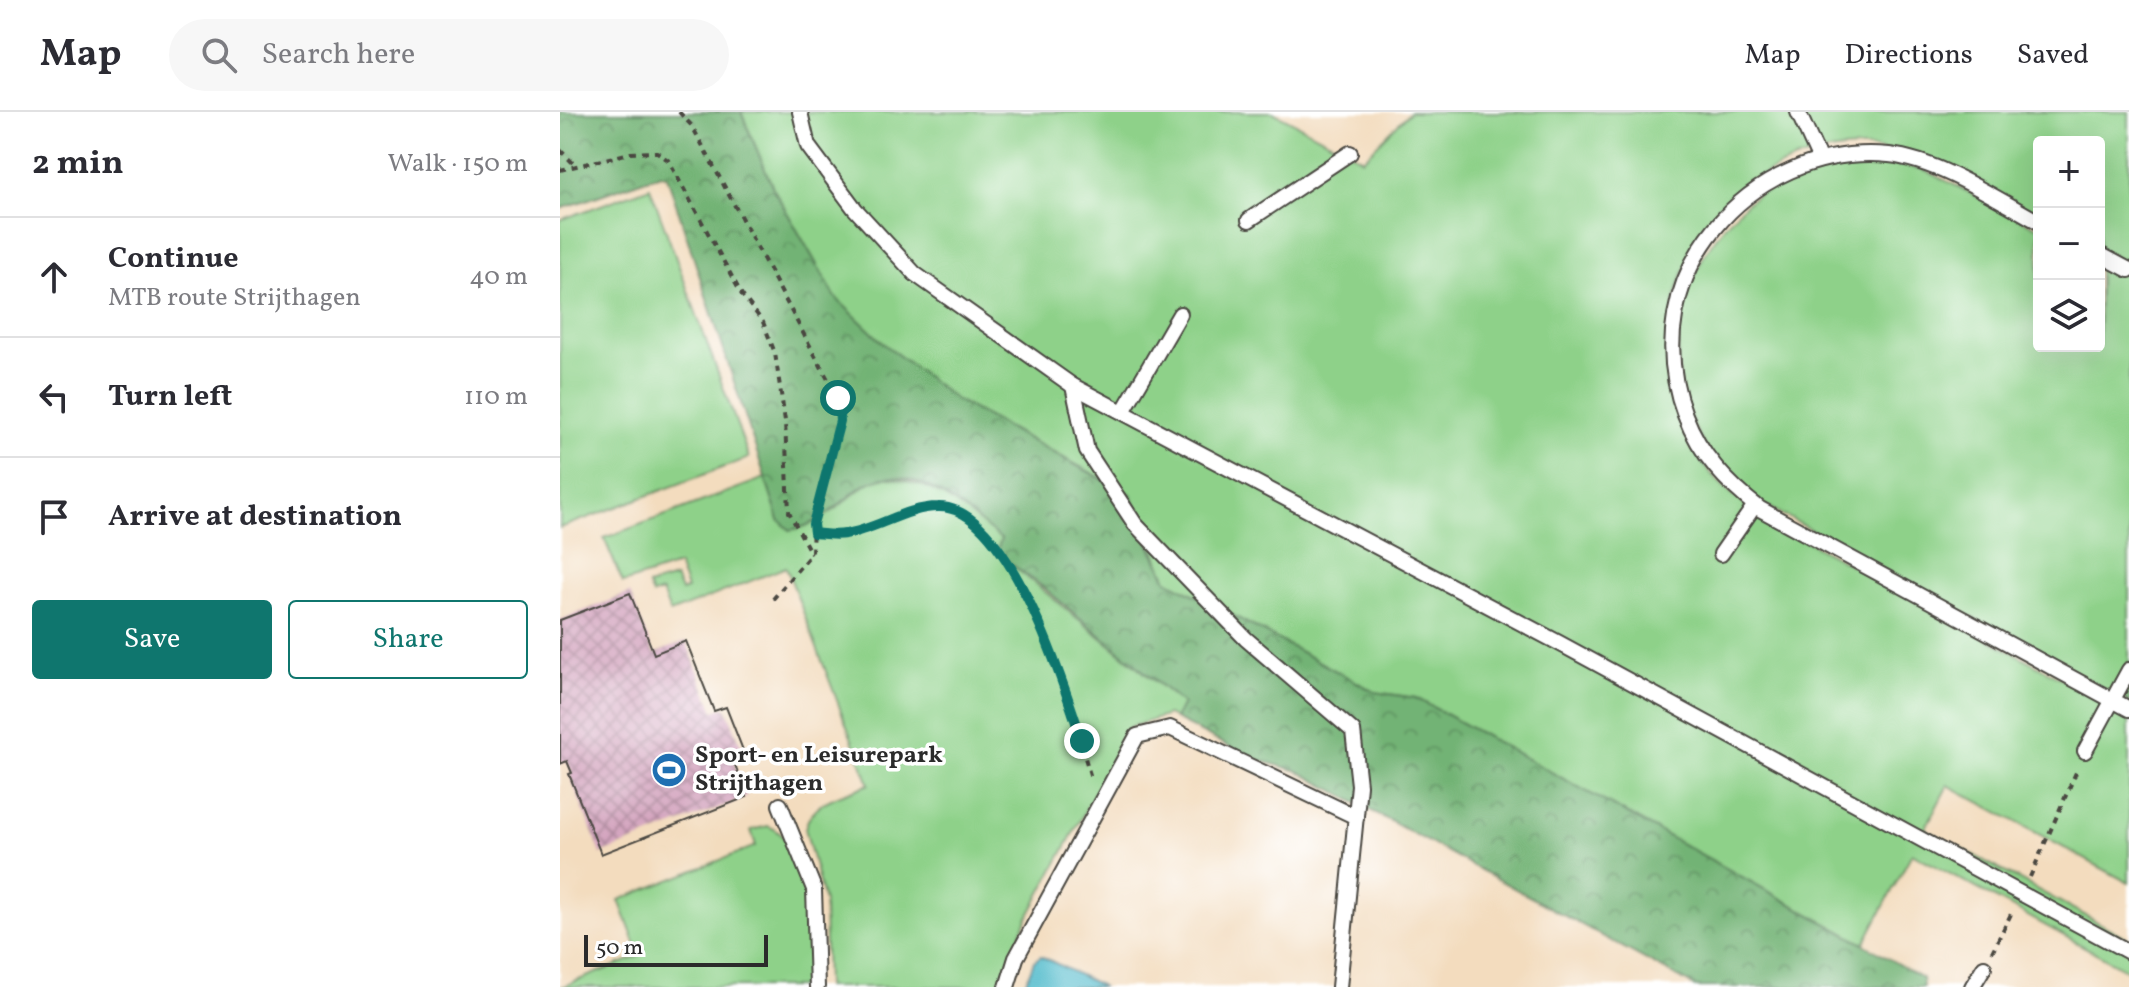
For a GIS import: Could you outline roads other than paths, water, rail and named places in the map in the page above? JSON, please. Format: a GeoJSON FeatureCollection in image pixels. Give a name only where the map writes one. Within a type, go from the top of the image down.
{"type":"FeatureCollection","features":[{"type":"Feature","properties":{"kind":"lane"},"geometry":{"type":"LineString","coordinates":[[800,112],[808,146],[855,209],[915,274],[1073,386],[1124,410],[2129,952]]}},
{"type":"Feature","properties":{"kind":"lane"},"geometry":{"type":"LineString","coordinates":[[1798,112],[1819,158]]}},
{"type":"Feature","properties":{"kind":"lane"},"geometry":{"type":"LineString","coordinates":[[1249,220],[1350,153]]}},
{"type":"Feature","properties":{"kind":"lane"},"geometry":{"type":"LineString","coordinates":[[2033,219],[1972,186],[1893,155],[1819,158],[1776,175],[1742,198],[1712,231],[1691,263],[1679,297],[1674,331],[1675,369],[1684,414],[1702,449],[1726,482],[1755,505],[2129,709]]}},
{"type":"Feature","properties":{"kind":"lane"},"geometry":{"type":"LineString","coordinates":[[2105,257],[2129,270]]}},
{"type":"Feature","properties":{"kind":"lane"},"geometry":{"type":"LineString","coordinates":[[1124,410],[1180,314]]}},
{"type":"Feature","properties":{"kind":"lane"},"geometry":{"type":"LineString","coordinates":[[1073,386],[1087,451],[1135,524],[1246,639],[1353,731],[1359,785],[1339,987]]}},
{"type":"Feature","properties":{"kind":"lane"},"geometry":{"type":"LineString","coordinates":[[1721,554],[1755,505]]}},
{"type":"Feature","properties":{"kind":"lane"},"geometry":{"type":"LineString","coordinates":[[2085,751],[2129,670]]}},
{"type":"Feature","properties":{"kind":"lane"},"geometry":{"type":"LineString","coordinates":[[1007,987],[1016,958],[1137,736],[1170,728],[1356,817]]}},
{"type":"Feature","properties":{"kind":"lane"},"geometry":{"type":"LineString","coordinates":[[780,805],[814,889],[817,987]]}},
{"type":"Feature","properties":{"kind":"lane"},"geometry":{"type":"LineString","coordinates":[[1972,987],[1984,967]]}},
{"type":"Feature","properties":{"kind":"water"},"geometry":{"type":"Polygon","coordinates":[[[1041,956],[1103,987],[1024,987],[1034,961],[1041,956]]]}},
{"type":"Feature","properties":{"kind":"place","name":"Sport- en Leisurepark Strijthagen"},"geometry":{"type":"Point","coordinates":[669,770]}}]}
